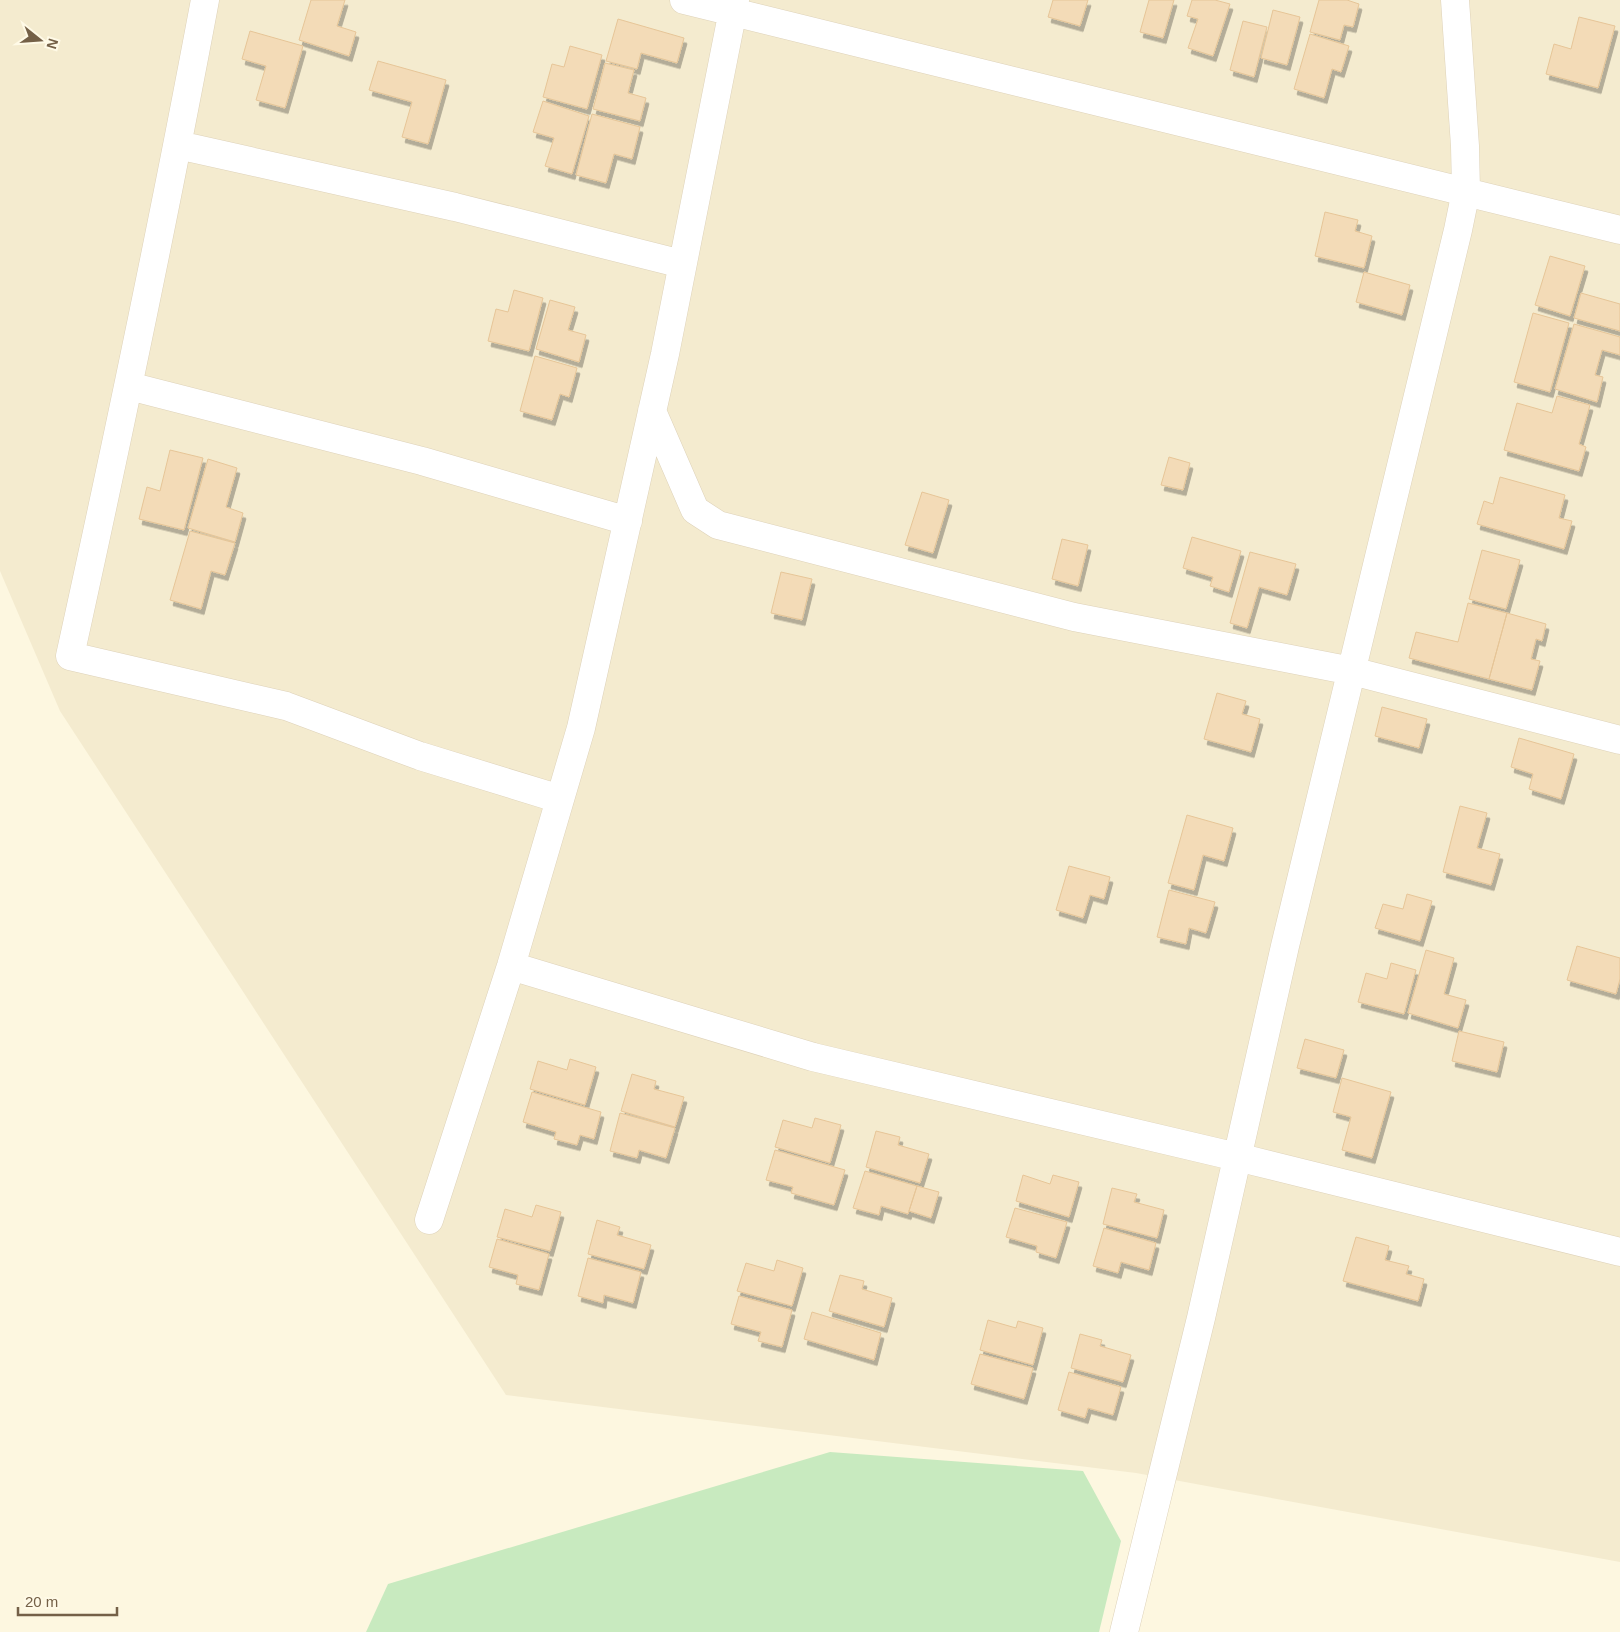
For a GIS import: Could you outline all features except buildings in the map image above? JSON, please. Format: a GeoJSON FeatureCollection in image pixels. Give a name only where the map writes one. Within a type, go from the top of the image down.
{"type":"FeatureCollection","features":[{"type":"Feature","properties":{"kind":"street"},"geometry":{"type":"LineString","coordinates":[[205,0],[178,145],[129,386],[70,656],[286,706],[420,756],[560,799]]}},
{"type":"Feature","properties":{"kind":"street"},"geometry":{"type":"LineString","coordinates":[[684,0],[734,6],[1620,230]]}},
{"type":"Feature","properties":{"kind":"street"},"geometry":{"type":"LineString","coordinates":[[1124,1632],[1199,1328],[1285,946],[1454,249],[1466,191],[1465,146],[1455,0]]}},
{"type":"Feature","properties":{"kind":"street"},"geometry":{"type":"LineString","coordinates":[[428,1220],[512,966],[581,728],[652,411],[734,6]]}},
{"type":"Feature","properties":{"kind":"street"},"geometry":{"type":"LineString","coordinates":[[178,145],[455,207],[682,264]]}},
{"type":"Feature","properties":{"kind":"street"},"geometry":{"type":"LineString","coordinates":[[129,386],[422,461],[628,521]]}},
{"type":"Feature","properties":{"kind":"street"},"geometry":{"type":"LineString","coordinates":[[652,411],[695,510],[718,525],[1074,617],[1352,671],[1620,740]]}},
{"type":"Feature","properties":{"kind":"street"},"geometry":{"type":"LineString","coordinates":[[512,966],[813,1057],[1237,1157],[1620,1252]]}},
{"type":"Feature","properties":{"kind":"shaded area"},"geometry":{"type":"Polygon","coordinates":[[[0,0],[1620,0],[1620,1562],[1136,1473],[506,1395],[60,711],[0,571],[0,0]]]}},
{"type":"Feature","properties":{"kind":"green space"},"geometry":{"type":"Polygon","coordinates":[[[830,1452],[1083,1471],[1121,1541],[1099,1632],[366,1632],[388,1584],[830,1452]]]}}]}
